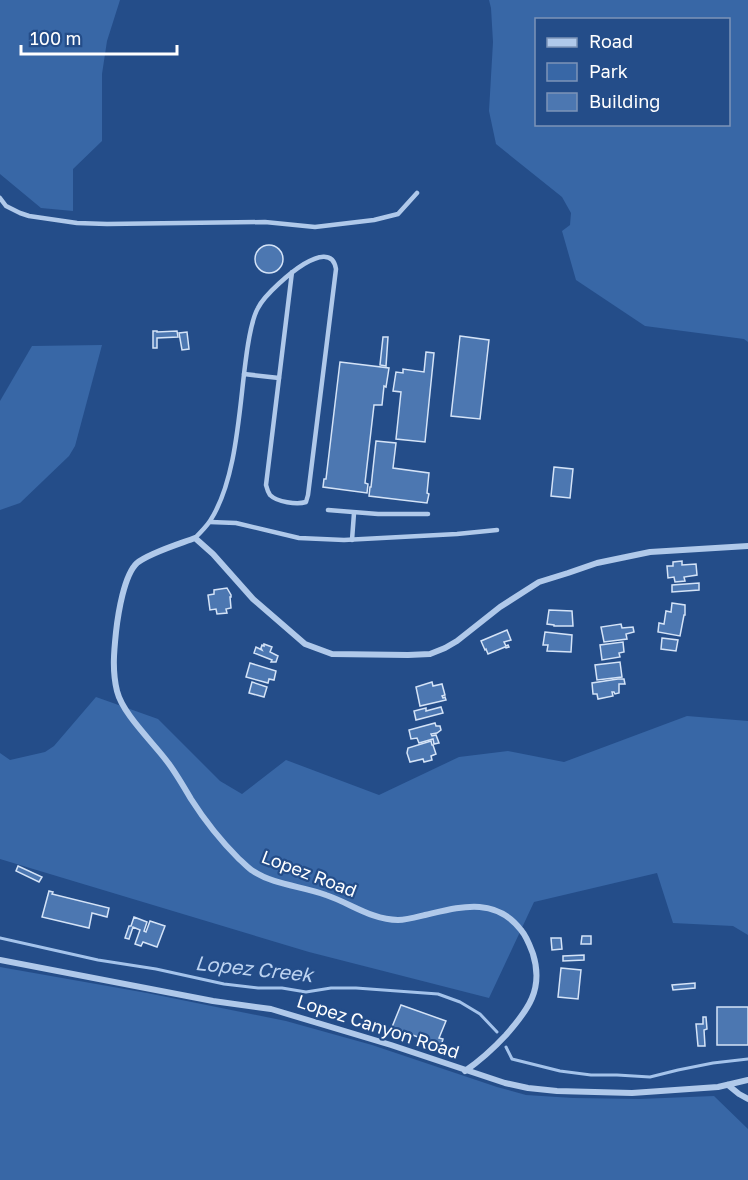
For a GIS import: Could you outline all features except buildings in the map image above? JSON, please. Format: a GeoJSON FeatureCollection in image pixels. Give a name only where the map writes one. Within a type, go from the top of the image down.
{"type":"FeatureCollection","features":[{"type":"Feature","properties":{"kind":"street"},"geometry":{"type":"LineString","coordinates":[[195,538],[213,554],[253,599],[305,644],[332,654],[430,654],[457,641],[539,582],[597,564],[650,552],[748,546]]}},
{"type":"Feature","properties":{"kind":"street","name":"Lopez Road"},"geometry":{"type":"LineString","coordinates":[[195,538],[145,557],[135,565],[129,575],[119,608],[113,657],[117,692],[122,702],[171,767],[209,825],[231,851],[253,871],[274,881],[326,894],[388,919],[400,920],[460,907],[478,906],[499,912],[521,929],[530,945],[537,974],[537,987],[531,1003],[520,1020],[490,1052],[465,1071]]}},
{"type":"Feature","properties":{"kind":"street","name":"Lopez Canyon Road"},"geometry":{"type":"LineString","coordinates":[[0,960],[213,1001],[271,1009],[392,1045],[465,1071],[528,1088],[632,1093],[708,1088],[748,1080]]}},
{"type":"Feature","properties":{"kind":"street"},"geometry":{"type":"LineString","coordinates":[[728,1085],[748,1099]]}},
{"type":"Feature","properties":{"kind":"lane"},"geometry":{"type":"LineString","coordinates":[[0,198],[6,206],[20,213],[77,223],[265,222],[315,227],[374,220],[398,214],[417,193]]}},
{"type":"Feature","properties":{"kind":"lane"},"geometry":{"type":"LineString","coordinates":[[195,538],[210,522],[229,474],[249,336],[258,308],[292,272],[318,257],[326,257],[335,263],[336,269],[306,502],[290,503],[273,497],[266,485],[292,272]]}},
{"type":"Feature","properties":{"kind":"lane"},"geometry":{"type":"LineString","coordinates":[[244,374],[279,378]]}},
{"type":"Feature","properties":{"kind":"lane"},"geometry":{"type":"LineString","coordinates":[[328,510],[378,514],[428,514]]}},
{"type":"Feature","properties":{"kind":"lane"},"geometry":{"type":"LineString","coordinates":[[352,540],[354,513]]}},
{"type":"Feature","properties":{"kind":"lane"},"geometry":{"type":"LineString","coordinates":[[210,522],[236,523],[299,538],[352,540],[497,530]]}},
{"type":"Feature","properties":{"kind":"green space"},"geometry":{"type":"Polygon","coordinates":[[[0,0],[120,0],[107,41],[102,74],[102,141],[73,169],[73,211],[41,208],[0,174],[0,0]]]}},
{"type":"Feature","properties":{"kind":"green space"},"geometry":{"type":"Polygon","coordinates":[[[489,0],[748,0],[748,342],[744,339],[645,326],[576,280],[562,231],[570,225],[571,213],[562,197],[496,144],[489,111],[493,42],[489,0]]]}},
{"type":"Feature","properties":{"kind":"green space"},"geometry":{"type":"Polygon","coordinates":[[[102,345],[75,446],[69,456],[20,503],[0,510],[0,401],[32,346],[102,345]]]}},
{"type":"Feature","properties":{"kind":"green space"},"geometry":{"type":"Polygon","coordinates":[[[96,697],[158,719],[220,781],[242,794],[286,760],[379,795],[459,757],[508,751],[564,762],[687,716],[748,721],[748,935],[733,926],[673,923],[657,873],[534,902],[489,998],[309,952],[0,859],[0,753],[10,760],[45,752],[54,746],[96,697]]]}},
{"type":"Feature","properties":{"kind":"green space"},"geometry":{"type":"Polygon","coordinates":[[[0,967],[286,1021],[372,1045],[526,1095],[639,1099],[714,1096],[748,1129],[748,1180],[0,1180],[0,967]]]}},
{"type":"Feature","properties":{"kind":"waterway","name":"Lopez Creek"},"geometry":{"type":"LineString","coordinates":[[0,938],[98,960],[156,969],[224,984],[306,992],[331,988],[356,988],[438,994],[460,1002],[480,1014],[497,1032]]}},
{"type":"Feature","properties":{"kind":"waterway","name":"Lopez Creek"},"geometry":{"type":"LineString","coordinates":[[506,1047],[512,1059],[560,1071],[591,1075],[650,1077],[713,1063],[748,1059]]}}]}
